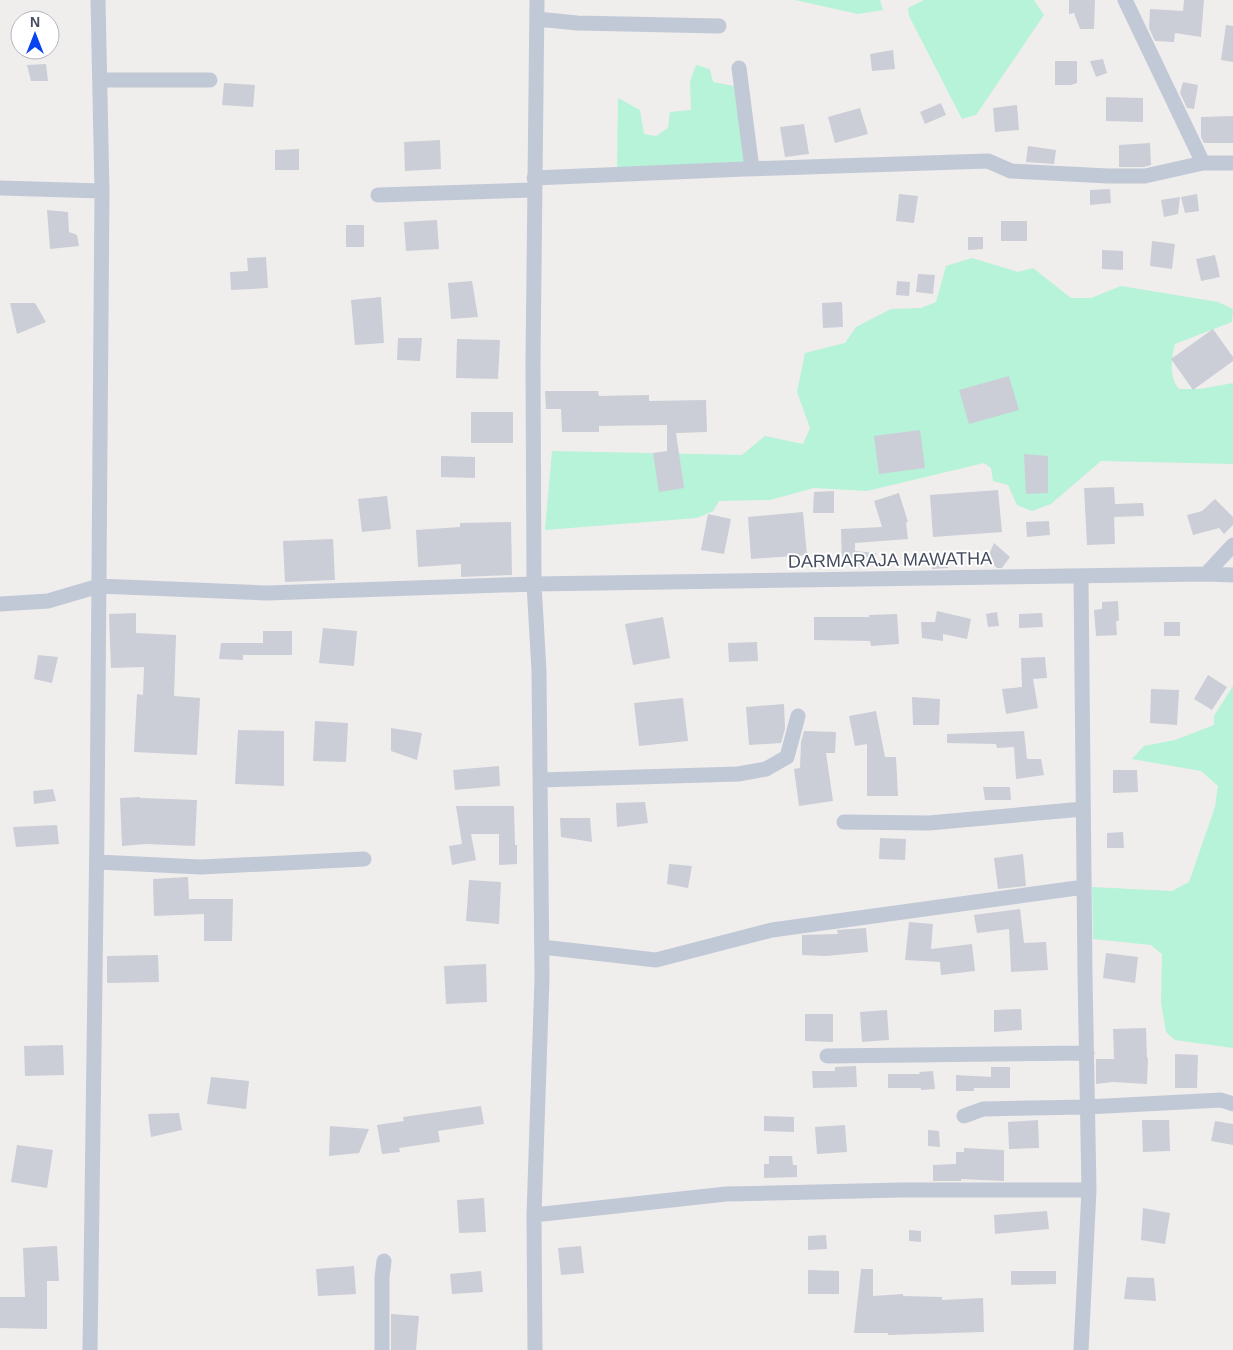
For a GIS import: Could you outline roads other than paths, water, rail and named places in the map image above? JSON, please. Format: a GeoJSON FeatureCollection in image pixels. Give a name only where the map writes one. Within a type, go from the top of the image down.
{"type":"FeatureCollection","features":[{"type":"Feature","properties":{"kind":"street"},"geometry":{"type":"LineString","coordinates":[[90,1350],[97,862],[102,190],[98,0]]}},
{"type":"Feature","properties":{"kind":"street"},"geometry":{"type":"LineString","coordinates":[[535,1350],[534,1215],[542,978],[539,671],[534,584],[533,362],[537,0]]}},
{"type":"Feature","properties":{"kind":"street"},"geometry":{"type":"LineString","coordinates":[[1125,0],[1203,162]]}},
{"type":"Feature","properties":{"kind":"street"},"geometry":{"type":"LineString","coordinates":[[537,19],[577,24],[719,26]]}},
{"type":"Feature","properties":{"kind":"street"},"geometry":{"type":"LineString","coordinates":[[739,68],[752,169]]}},
{"type":"Feature","properties":{"kind":"street"},"geometry":{"type":"LineString","coordinates":[[100,80],[210,80]]}},
{"type":"Feature","properties":{"kind":"street"},"geometry":{"type":"LineString","coordinates":[[378,195],[752,169],[988,161],[1011,171],[1075,175],[1145,176],[1203,162],[1233,163]]}},
{"type":"Feature","properties":{"kind":"street"},"geometry":{"type":"LineString","coordinates":[[0,188],[102,190]]}},
{"type":"Feature","properties":{"kind":"street"},"geometry":{"type":"LineString","coordinates":[[1206,574],[1233,545]]}},
{"type":"Feature","properties":{"kind":"street","name":"DARMARAJA MAWATHA"},"geometry":{"type":"LineString","coordinates":[[0,604],[48,601],[99,586],[268,593],[534,584],[1233,575]]}},
{"type":"Feature","properties":{"kind":"street"},"geometry":{"type":"LineString","coordinates":[[1081,576],[1089,1190],[1081,1350]]}},
{"type":"Feature","properties":{"kind":"street"},"geometry":{"type":"LineString","coordinates":[[540,780],[738,774],[766,769],[787,757],[798,716]]}},
{"type":"Feature","properties":{"kind":"street"},"geometry":{"type":"LineString","coordinates":[[844,822],[929,824],[1083,810]]}},
{"type":"Feature","properties":{"kind":"street"},"geometry":{"type":"LineString","coordinates":[[97,862],[201,867],[364,859]]}},
{"type":"Feature","properties":{"kind":"street"},"geometry":{"type":"LineString","coordinates":[[542,946],[656,960],[772,930],[1084,887]]}},
{"type":"Feature","properties":{"kind":"street"},"geometry":{"type":"LineString","coordinates":[[827,1056],[1086,1052]]}},
{"type":"Feature","properties":{"kind":"street"},"geometry":{"type":"LineString","coordinates":[[964,1116],[982,1108],[1088,1107],[1221,1100],[1233,1104]]}},
{"type":"Feature","properties":{"kind":"street"},"geometry":{"type":"LineString","coordinates":[[534,1215],[726,1194],[901,1190],[1089,1190]]}},
{"type":"Feature","properties":{"kind":"street"},"geometry":{"type":"LineString","coordinates":[[382,1350],[382,1276],[384,1261]]}}]}
